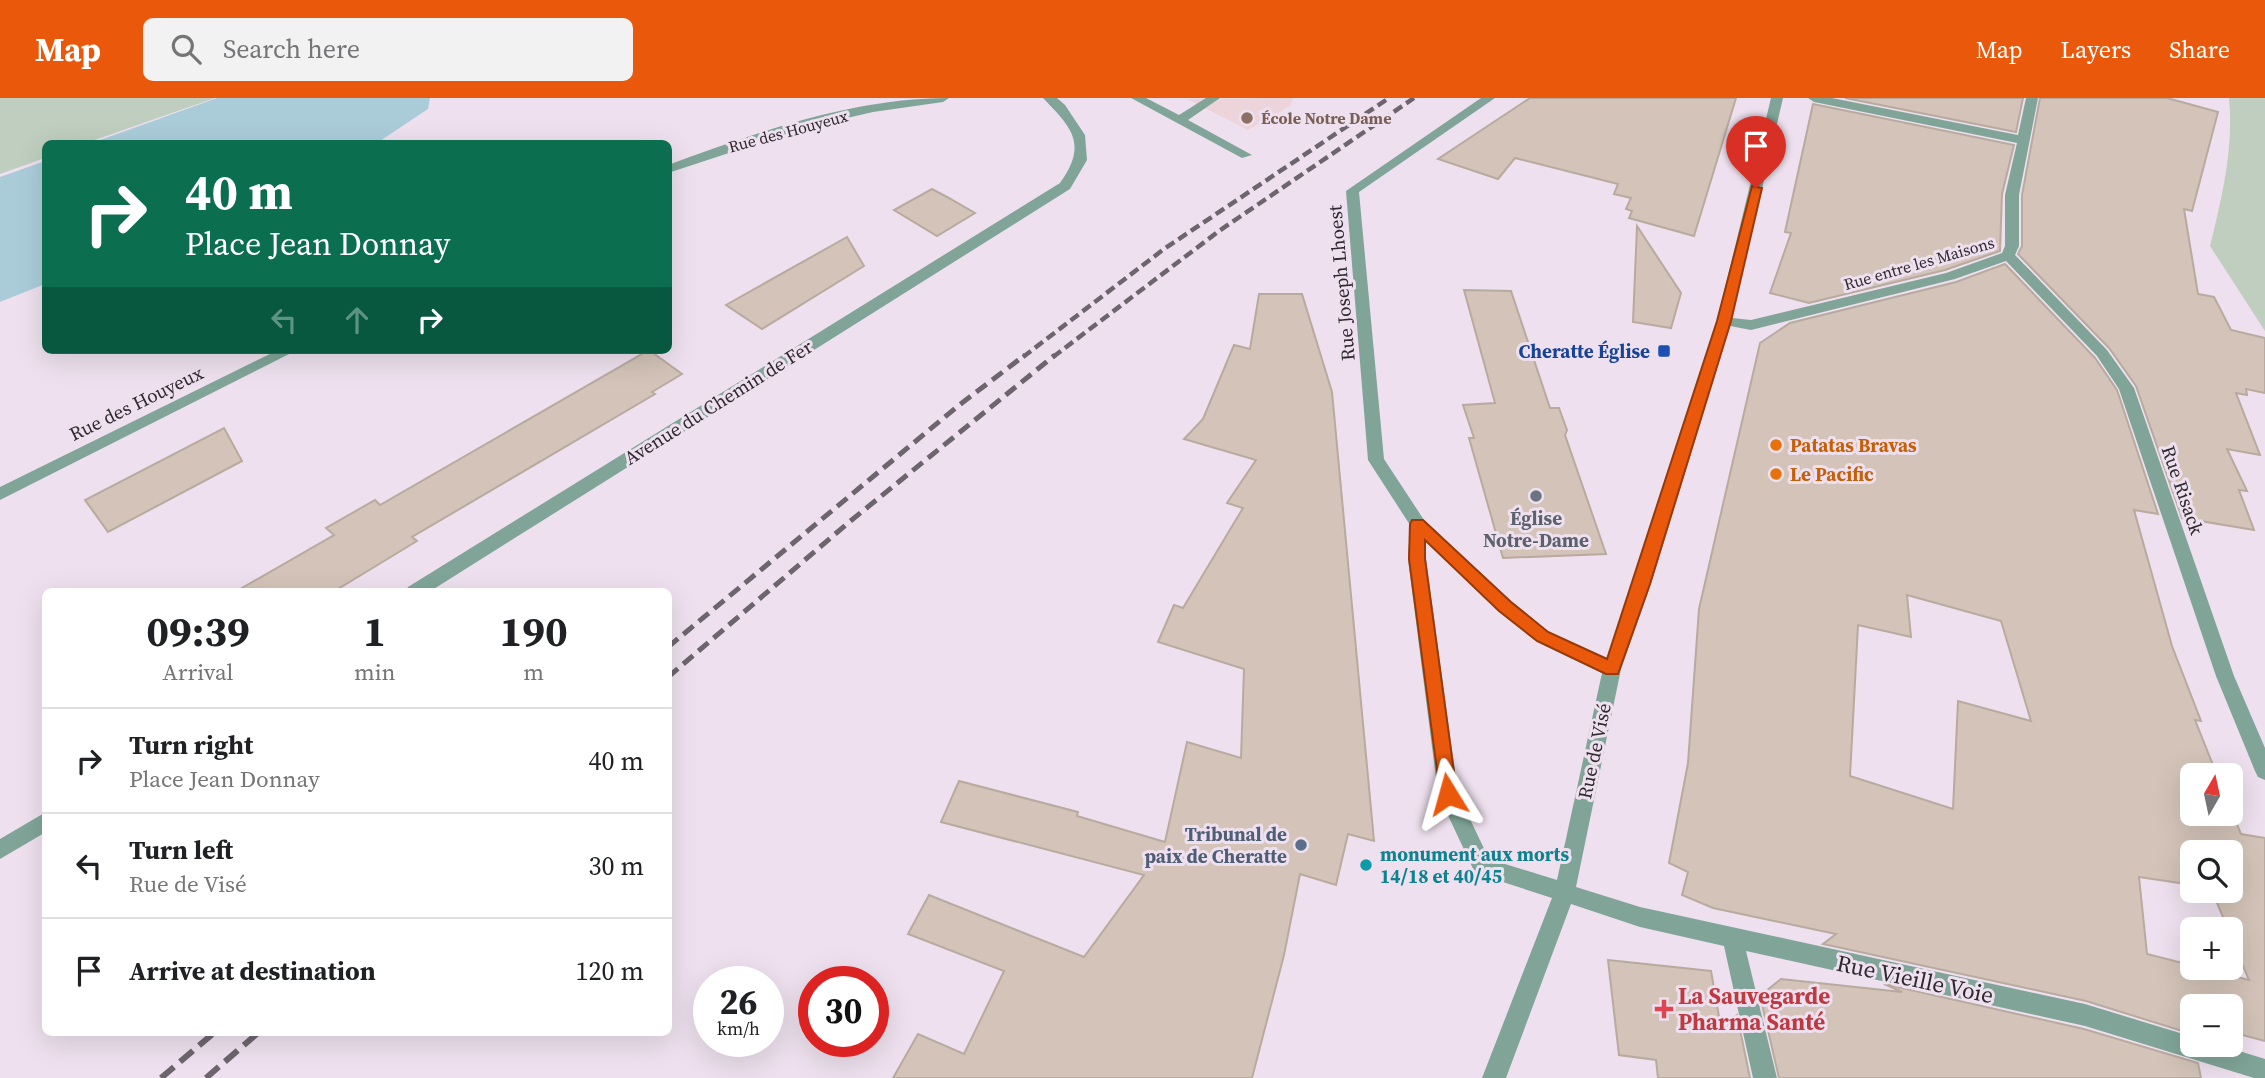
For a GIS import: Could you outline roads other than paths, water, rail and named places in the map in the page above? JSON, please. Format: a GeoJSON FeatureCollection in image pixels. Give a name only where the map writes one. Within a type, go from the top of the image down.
{"type":"FeatureCollection","features":[{"type":"Feature","properties":{"kind":"street","name":"Rue des Houyeux"},"geometry":{"type":"LineString","coordinates":[[672,168],[736,144],[841,116],[943,98]]}},
{"type":"Feature","properties":{"kind":"street","name":"Avenue du Chemin de Fer"},"geometry":{"type":"LineString","coordinates":[[420,588],[1065,186],[1076,169],[1082,150],[1068,114],[1049,98]]}},
{"type":"Feature","properties":{"kind":"street"},"geometry":{"type":"LineString","coordinates":[[1137,98],[1246,155]]}},
{"type":"Feature","properties":{"kind":"street"},"geometry":{"type":"LineString","coordinates":[[1179,120],[1214,98]]}},
{"type":"Feature","properties":{"kind":"street","name":"Rue Joseph Lhoest"},"geometry":{"type":"LineString","coordinates":[[1489,98],[1352,191],[1376,460],[1418,524],[1505,606],[1543,636],[1612,669]]}},
{"type":"Feature","properties":{"kind":"street","name":"Rue de Visé"},"geometry":{"type":"LineString","coordinates":[[1494,1078],[1564,895],[1612,669],[1642,584],[1724,321],[1777,98]]}},
{"type":"Feature","properties":{"kind":"street"},"geometry":{"type":"LineString","coordinates":[[1814,98],[2022,141]]}},
{"type":"Feature","properties":{"kind":"street","name":"Rue entre les Maisons"},"geometry":{"type":"LineString","coordinates":[[1724,321],[1751,325],[1927,282],[2008,256],[2012,246],[2011,195],[2032,98]]}},
{"type":"Feature","properties":{"kind":"street","name":"Rue Risack"},"geometry":{"type":"LineString","coordinates":[[2008,256],[2102,353],[2126,388],[2225,676],[2265,771]]}},
{"type":"Feature","properties":{"kind":"street","name":"Rue des Houyeux"},"geometry":{"type":"LineString","coordinates":[[0,494],[282,354]]}},
{"type":"Feature","properties":{"kind":"street","name":"Rue Vieille Voie"},"geometry":{"type":"LineString","coordinates":[[1418,524],[1417,559],[1448,794],[1482,866],[1564,895],[1733,940],[2085,1015],[2265,1070]]}},
{"type":"Feature","properties":{"kind":"street"},"geometry":{"type":"LineString","coordinates":[[0,850],[42,824]]}},
{"type":"Feature","properties":{"kind":"street"},"geometry":{"type":"LineString","coordinates":[[1733,940],[1765,1078]]}},
{"type":"Feature","properties":{"kind":"water"},"geometry":{"type":"Polygon","coordinates":[[[217,98],[430,98],[428,109],[382,140],[100,140],[217,98]]]}},
{"type":"Feature","properties":{"kind":"water"},"geometry":{"type":"Polygon","coordinates":[[[42,162],[42,285],[0,302],[0,177],[42,162]]]}},
{"type":"Feature","properties":{"kind":"railway"},"geometry":{"type":"LineString","coordinates":[[1023,357],[1164,249],[1389,98]]}},
{"type":"Feature","properties":{"kind":"railway"},"geometry":{"type":"LineString","coordinates":[[1053,357],[1219,231],[1414,98]]}},
{"type":"Feature","properties":{"kind":"railway"},"geometry":{"type":"LineString","coordinates":[[672,644],[958,406],[1025,355]]}},
{"type":"Feature","properties":{"kind":"railway"},"geometry":{"type":"LineString","coordinates":[[672,674],[848,523],[1055,355]]}},
{"type":"Feature","properties":{"kind":"railway"},"geometry":{"type":"LineString","coordinates":[[161,1078],[210,1036]]}},
{"type":"Feature","properties":{"kind":"railway"},"geometry":{"type":"LineString","coordinates":[[206,1078],[254,1036]]}},
{"type":"Feature","properties":{"kind":"place","name":"École Notre Dame"},"geometry":{"type":"Point","coordinates":[1247,118]}},
{"type":"Feature","properties":{"kind":"place","name":"Cheratte Église"},"geometry":{"type":"Point","coordinates":[1664,351]}},
{"type":"Feature","properties":{"kind":"place","name":"Patatas Bravas"},"geometry":{"type":"Point","coordinates":[1776,445]}},
{"type":"Feature","properties":{"kind":"place","name":"Le Pacific"},"geometry":{"type":"Point","coordinates":[1776,474]}},
{"type":"Feature","properties":{"kind":"place","name":"Église Notre-Dame"},"geometry":{"type":"Point","coordinates":[1536,496]}},
{"type":"Feature","properties":{"kind":"place","name":"Tribunal de paix de Cheratte"},"geometry":{"type":"Point","coordinates":[1301,845]}},
{"type":"Feature","properties":{"kind":"place","name":"monument aux morts 14/18 et 40/45"},"geometry":{"type":"Point","coordinates":[1366,865]}},
{"type":"Feature","properties":{"kind":"place","name":"La Sauvegarde Pharma Santé"},"geometry":{"type":"Point","coordinates":[1664,1009]}}]}
